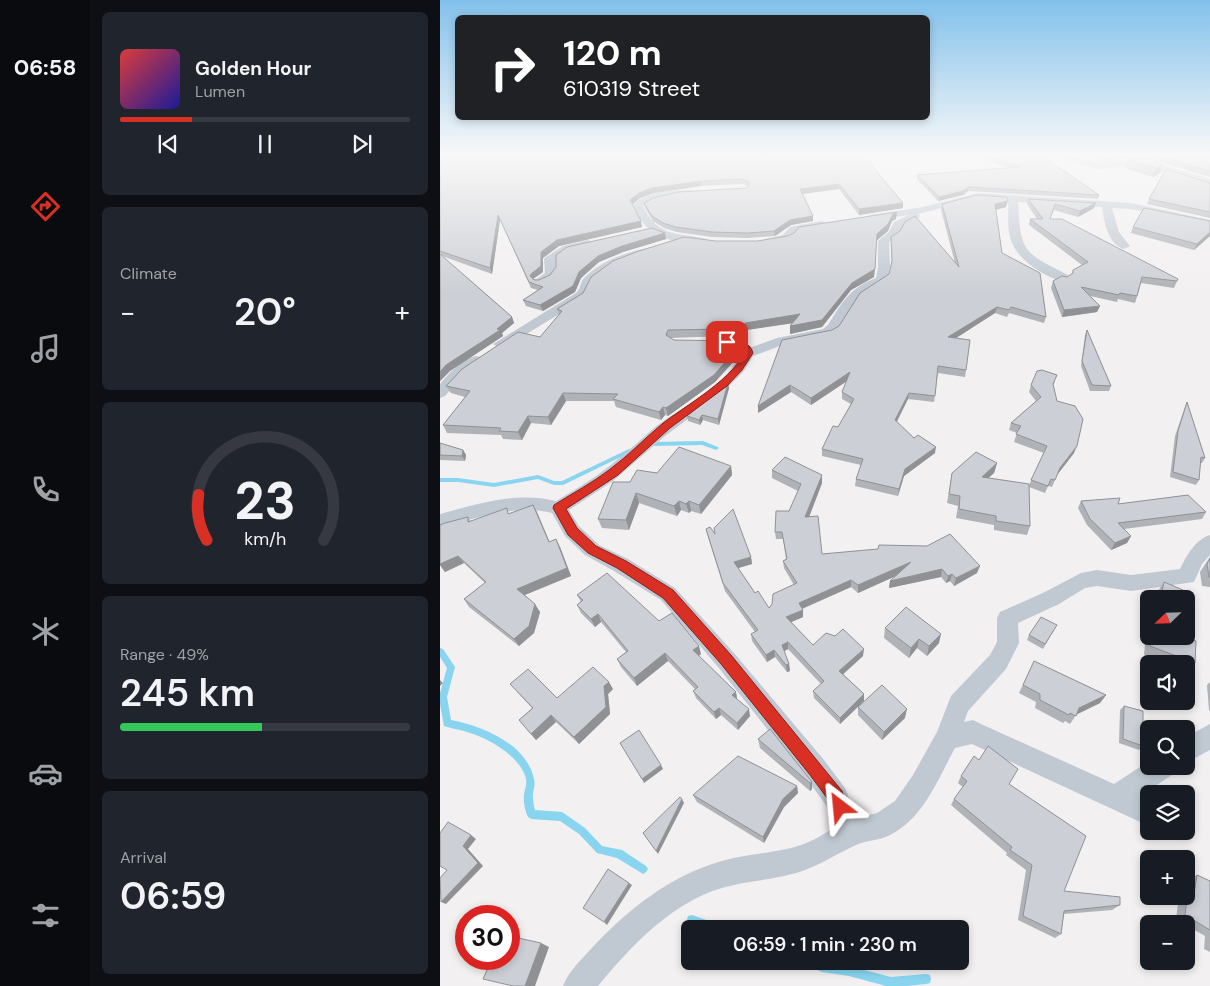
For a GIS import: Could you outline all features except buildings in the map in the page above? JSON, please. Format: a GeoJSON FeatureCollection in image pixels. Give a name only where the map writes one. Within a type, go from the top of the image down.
{"type":"FeatureCollection","features":[{"type":"Feature","properties":{"kind":"street"},"geometry":{"type":"LineString","coordinates":[[647,200],[641,202],[638,206],[645,223],[654,230],[672,237],[711,242]]}},
{"type":"Feature","properties":{"kind":"street"},"geometry":{"type":"LineString","coordinates":[[862,218],[932,208],[963,200]]}},
{"type":"Feature","properties":{"kind":"street"},"geometry":{"type":"LineString","coordinates":[[1013,200],[1014,231],[1019,248],[1038,263],[1064,278]]}},
{"type":"Feature","properties":{"kind":"street"},"geometry":{"type":"LineString","coordinates":[[1044,200],[1106,204],[1154,210],[1210,223]]}},
{"type":"Feature","properties":{"kind":"street"},"geometry":{"type":"LineString","coordinates":[[1106,204],[1113,234],[1116,240],[1124,246]]}},
{"type":"Feature","properties":{"kind":"street"},"geometry":{"type":"LineString","coordinates":[[558,508],[614,472],[667,426],[724,384],[739,368],[748,353],[782,341],[823,333],[833,328],[853,296],[868,285],[881,280],[884,267],[883,242],[894,234],[898,224],[932,208]]}},
{"type":"Feature","properties":{"kind":"street"},"geometry":{"type":"LineString","coordinates":[[763,242],[784,240],[791,235],[794,228],[828,223]]}},
{"type":"Feature","properties":{"kind":"street"},"geometry":{"type":"LineString","coordinates":[[638,234],[654,230]]}},
{"type":"Feature","properties":{"kind":"street"},"geometry":{"type":"LineString","coordinates":[[440,393],[456,375],[478,359],[584,293],[588,280],[611,264],[628,255],[656,249],[682,239]]}},
{"type":"Feature","properties":{"kind":"street"},"geometry":{"type":"LineString","coordinates":[[540,281],[551,275],[550,260],[555,255],[564,249],[599,240]]}},
{"type":"Feature","properties":{"kind":"street"},"geometry":{"type":"LineString","coordinates":[[701,342],[735,343],[748,349],[748,353]]}},
{"type":"Feature","properties":{"kind":"street"},"geometry":{"type":"LineString","coordinates":[[440,521],[510,505],[544,503],[558,508],[572,531],[592,550],[621,565],[668,594],[726,660],[826,783],[836,797],[850,833]]}},
{"type":"Feature","properties":{"kind":"street"},"geometry":{"type":"LineString","coordinates":[[578,986],[601,958],[651,910],[683,890],[712,877],[734,871],[798,859],[850,833],[883,825],[904,810],[922,784],[947,738],[959,704],[998,662],[1008,643],[1007,618],[1052,598],[1081,581],[1097,578],[1130,583],[1187,576],[1194,560],[1210,542]]}},
{"type":"Feature","properties":{"kind":"street"},"geometry":{"type":"LineString","coordinates":[[947,738],[973,732],[1140,809]]}},
{"type":"Feature","properties":{"kind":"street"},"geometry":{"type":"LineString","coordinates":[[1195,745],[1210,736]]}},
{"type":"Feature","properties":{"kind":"street"},"geometry":{"type":"LineString","coordinates":[[1114,798],[1149,775]]}},
{"type":"Feature","properties":{"kind":"waterway"},"geometry":{"type":"LineString","coordinates":[[654,444],[703,443],[716,448]]}},
{"type":"Feature","properties":{"kind":"waterway"},"geometry":{"type":"LineString","coordinates":[[440,480],[458,480],[494,485],[538,477],[554,483],[563,483],[629,451]]}},
{"type":"Feature","properties":{"kind":"waterway"},"geometry":{"type":"LineString","coordinates":[[440,651],[451,667],[443,697],[447,723],[485,734],[497,740],[518,757],[530,779],[528,799],[531,814],[562,817],[582,831],[600,850],[619,853],[643,869]]}},
{"type":"Feature","properties":{"kind":"waterway"},"geometry":{"type":"LineString","coordinates":[[842,970],[891,982],[926,979]]}},
{"type":"Feature","properties":{"kind":"route"},"geometry":{"type":"LineString","coordinates":[[727,342],[741,344],[748,349],[748,353],[739,368],[724,384],[646,442],[628,461],[614,472],[558,508],[572,531],[592,550],[621,565],[668,594],[726,660],[815,769],[836,797],[840,807]]}}]}
